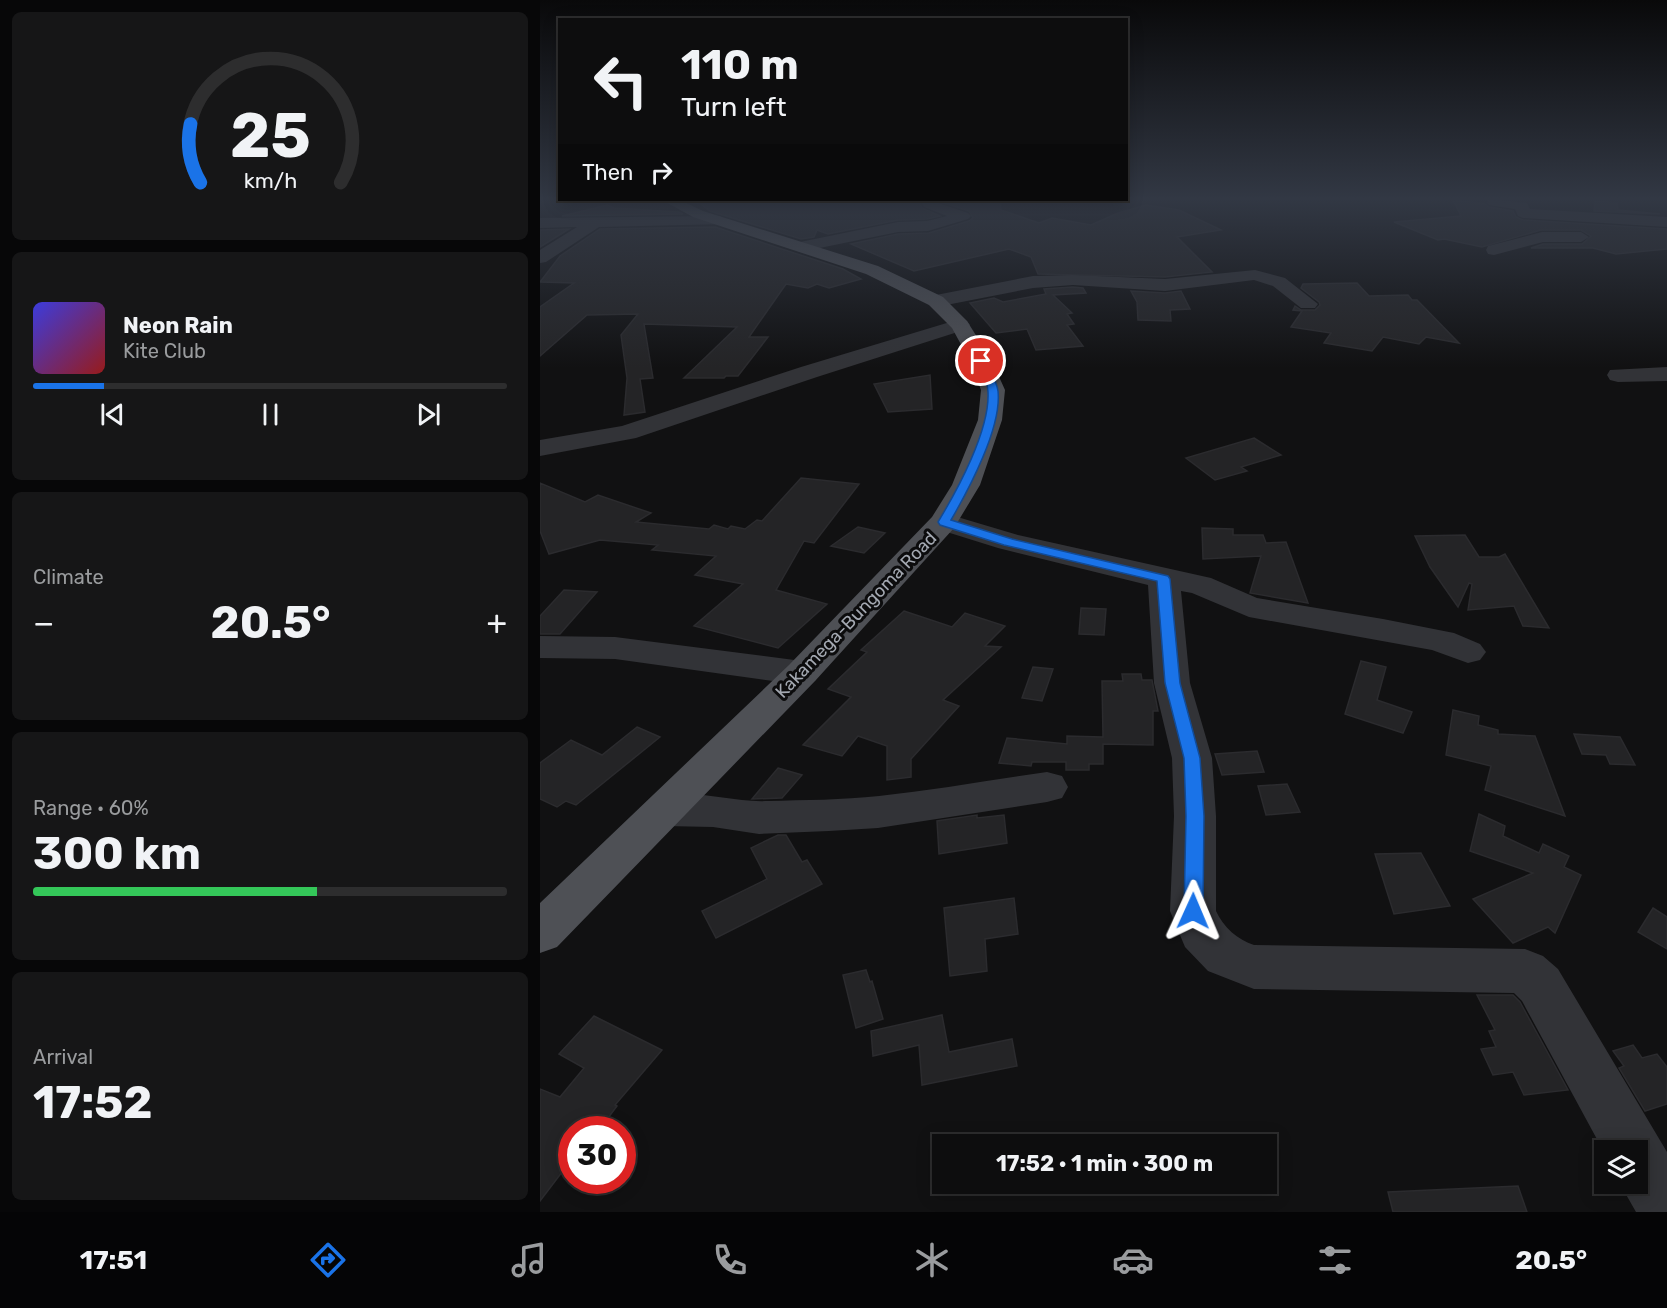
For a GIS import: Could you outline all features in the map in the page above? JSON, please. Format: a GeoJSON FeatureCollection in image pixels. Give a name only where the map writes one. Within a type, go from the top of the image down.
{"type":"FeatureCollection","features":[{"type":"Feature","properties":{"kind":"main road","name":"Kakamega-Bungoma Road"},"geometry":{"type":"LineString","coordinates":[[540,933],[802,673],[944,522],[966,485],[990,420],[993,390],[981,361],[960,325],[936,301],[872,270],[827,256]]}},
{"type":"Feature","properties":{"kind":"street"},"geometry":{"type":"LineString","coordinates":[[936,301],[1033,282],[1072,280],[1165,285],[1255,275],[1279,282],[1308,304]]}},
{"type":"Feature","properties":{"kind":"street"},"geometry":{"type":"LineString","coordinates":[[540,448],[627,434],[808,372],[960,325]]}},
{"type":"Feature","properties":{"kind":"street"},"geometry":{"type":"LineString","coordinates":[[1618,375],[1667,374]]}},
{"type":"Feature","properties":{"kind":"street"},"geometry":{"type":"LineString","coordinates":[[944,522],[1009,542],[1164,579],[1200,585],[1249,607],[1442,641],[1468,652]]}},
{"type":"Feature","properties":{"kind":"street"},"geometry":{"type":"LineString","coordinates":[[1164,579],[1172,683],[1192,758],[1195,816],[1193,911],[1202,933],[1226,956],[1254,967],[1525,971],[1540,985],[1628,1140]]}},
{"type":"Feature","properties":{"kind":"street"},"geometry":{"type":"LineString","coordinates":[[540,647],[615,648],[802,673]]}},
{"type":"Feature","properties":{"kind":"street"},"geometry":{"type":"LineString","coordinates":[[665,810],[713,811],[759,818],[829,815],[878,812],[1047,787]]}},
{"type":"Feature","properties":{"kind":"street"},"geometry":{"type":"LineString","coordinates":[[1648,1176],[1667,1209]]}},
{"type":"Feature","properties":{"kind":"building"},"geometry":{"type":"Polygon","coordinates":[[[560,256],[802,256],[843,269],[861,279],[829,288],[817,284],[808,288],[786,284],[749,337],[768,337],[738,376],[684,378],[737,327],[644,324],[653,378],[640,379],[645,412],[624,415],[627,378],[621,335],[638,314],[587,315],[540,356],[540,307],[574,283],[540,282],[560,256]]]}},
{"type":"Feature","properties":{"kind":"building"},"geometry":{"type":"Polygon","coordinates":[[[878,256],[981,256],[914,271],[878,256]]]}},
{"type":"Feature","properties":{"kind":"building"},"geometry":{"type":"Polygon","coordinates":[[[1027,256],[1196,256],[1212,272],[1165,277],[1038,274],[1031,257],[1027,256]]]}},
{"type":"Feature","properties":{"kind":"building"},"geometry":{"type":"Polygon","coordinates":[[[1357,283],[1369,296],[1408,295],[1412,300],[1417,300],[1459,343],[1426,337],[1419,344],[1383,337],[1372,351],[1324,343],[1331,333],[1291,327],[1302,311],[1293,310],[1295,306],[1301,310],[1315,310],[1320,305],[1301,288],[1303,284],[1357,283]]]}},
{"type":"Feature","properties":{"kind":"building"},"geometry":{"type":"Polygon","coordinates":[[[1083,288],[1086,293],[1053,295],[1072,313],[1067,314],[1074,324],[1067,325],[1083,346],[1036,350],[1027,329],[996,333],[970,303],[994,298],[1003,302],[1046,294],[1044,289],[1083,288]]]}},
{"type":"Feature","properties":{"kind":"building"},"geometry":{"type":"Polygon","coordinates":[[[1131,291],[1165,293],[1181,291],[1190,309],[1170,310],[1171,321],[1138,320],[1137,302],[1131,291]]]}},
{"type":"Feature","properties":{"kind":"building"},"geometry":{"type":"Polygon","coordinates":[[[930,375],[932,409],[888,412],[874,384],[930,375]]]}},
{"type":"Feature","properties":{"kind":"building"},"geometry":{"type":"Polygon","coordinates":[[[1254,438],[1281,455],[1241,467],[1247,471],[1215,480],[1186,458],[1254,438]]]}},
{"type":"Feature","properties":{"kind":"building"},"geometry":{"type":"Polygon","coordinates":[[[801,478],[859,484],[814,543],[804,541],[776,590],[827,604],[778,648],[694,626],[743,584],[695,575],[716,556],[652,550],[658,545],[600,540],[549,554],[540,531],[540,483],[585,502],[598,495],[651,513],[636,522],[709,529],[714,525],[728,529],[731,526],[745,529],[757,520],[762,521],[801,478]]]}},
{"type":"Feature","properties":{"kind":"building"},"geometry":{"type":"Polygon","coordinates":[[[858,527],[885,533],[864,553],[831,546],[858,527]]]}},
{"type":"Feature","properties":{"kind":"building"},"geometry":{"type":"Polygon","coordinates":[[[1202,528],[1233,529],[1233,535],[1263,535],[1266,543],[1286,542],[1308,603],[1250,593],[1261,556],[1203,559],[1202,528]]]}},
{"type":"Feature","properties":{"kind":"building"},"geometry":{"type":"Polygon","coordinates":[[[1465,535],[1479,557],[1499,557],[1505,554],[1549,628],[1523,626],[1514,606],[1468,610],[1472,584],[1469,583],[1458,607],[1430,567],[1415,536],[1465,535]]]}},
{"type":"Feature","properties":{"kind":"building"},"geometry":{"type":"Polygon","coordinates":[[[564,590],[597,592],[560,634],[540,634],[540,616],[564,590]]]}},
{"type":"Feature","properties":{"kind":"building"},"geometry":{"type":"Polygon","coordinates":[[[1081,608],[1106,609],[1104,635],[1079,634],[1081,608]]]}},
{"type":"Feature","properties":{"kind":"building"},"geometry":{"type":"Polygon","coordinates":[[[904,611],[952,627],[965,613],[1005,626],[985,646],[1001,647],[943,700],[959,706],[911,759],[911,777],[887,780],[887,746],[858,736],[842,756],[803,745],[851,697],[828,689],[867,652],[861,650],[904,611]]]}},
{"type":"Feature","properties":{"kind":"building"},"geometry":{"type":"Polygon","coordinates":[[[1361,661],[1386,667],[1377,700],[1412,712],[1403,733],[1345,714],[1361,661]]]}},
{"type":"Feature","properties":{"kind":"building"},"geometry":{"type":"Polygon","coordinates":[[[1033,667],[1053,669],[1042,701],[1022,698],[1033,667]]]}},
{"type":"Feature","properties":{"kind":"building"},"geometry":{"type":"Polygon","coordinates":[[[1122,674],[1141,674],[1142,680],[1152,680],[1158,711],[1153,711],[1153,745],[1103,744],[1103,764],[1089,764],[1089,770],[1066,770],[1066,762],[1032,762],[1031,766],[999,763],[1007,738],[1067,744],[1067,736],[1103,737],[1102,681],[1123,681],[1122,674]]]}},
{"type":"Feature","properties":{"kind":"building"},"geometry":{"type":"Polygon","coordinates":[[[1453,710],[1479,716],[1478,725],[1498,730],[1498,734],[1535,736],[1565,816],[1485,790],[1491,766],[1446,755],[1453,710]]]}},
{"type":"Feature","properties":{"kind":"building"},"geometry":{"type":"Polygon","coordinates":[[[637,727],[660,737],[576,805],[566,801],[557,807],[540,799],[540,763],[571,740],[602,755],[637,727]]]}},
{"type":"Feature","properties":{"kind":"building"},"geometry":{"type":"Polygon","coordinates":[[[1574,734],[1620,737],[1635,765],[1610,764],[1606,755],[1582,754],[1574,734]]]}},
{"type":"Feature","properties":{"kind":"building"},"geometry":{"type":"Polygon","coordinates":[[[1257,751],[1264,772],[1222,775],[1215,754],[1257,751]]]}},
{"type":"Feature","properties":{"kind":"building"},"geometry":{"type":"Polygon","coordinates":[[[778,768],[802,775],[782,798],[752,799],[778,768]]]}},
{"type":"Feature","properties":{"kind":"building"},"geometry":{"type":"Polygon","coordinates":[[[1287,784],[1300,812],[1266,815],[1258,786],[1287,784]]]}},
{"type":"Feature","properties":{"kind":"building"},"geometry":{"type":"Polygon","coordinates":[[[1479,814],[1505,826],[1503,836],[1539,853],[1543,844],[1569,856],[1564,867],[1581,875],[1555,933],[1548,927],[1513,943],[1473,899],[1533,873],[1470,851],[1479,814]]]}},
{"type":"Feature","properties":{"kind":"building"},"geometry":{"type":"Polygon","coordinates":[[[977,815],[977,818],[1004,815],[1007,843],[939,854],[937,821],[977,815]]]}},
{"type":"Feature","properties":{"kind":"building"},"geometry":{"type":"Polygon","coordinates":[[[778,835],[786,835],[802,862],[807,860],[822,884],[716,938],[702,911],[767,879],[751,848],[778,835]]]}},
{"type":"Feature","properties":{"kind":"building"},"geometry":{"type":"Polygon","coordinates":[[[1421,853],[1450,906],[1394,914],[1375,854],[1421,853]]]}},
{"type":"Feature","properties":{"kind":"building"},"geometry":{"type":"Polygon","coordinates":[[[1014,898],[1018,934],[985,939],[987,971],[950,976],[944,908],[1014,898]]]}},
{"type":"Feature","properties":{"kind":"building"},"geometry":{"type":"Polygon","coordinates":[[[1653,908],[1667,917],[1667,949],[1638,932],[1653,908]]]}},
{"type":"Feature","properties":{"kind":"building"},"geometry":{"type":"Polygon","coordinates":[[[866,970],[870,982],[872,981],[883,1019],[856,1028],[843,975],[866,970]]]}},
{"type":"Feature","properties":{"kind":"building"},"geometry":{"type":"Polygon","coordinates":[[[1477,995],[1513,995],[1520,1002],[1568,1090],[1524,1095],[1513,1072],[1493,1075],[1481,1049],[1496,1047],[1489,1031],[1495,1030],[1477,995]]]}},
{"type":"Feature","properties":{"kind":"building"},"geometry":{"type":"Polygon","coordinates":[[[942,1015],[949,1052],[1012,1039],[1017,1066],[922,1085],[919,1045],[873,1056],[871,1031],[942,1015]]]}},
{"type":"Feature","properties":{"kind":"building"},"geometry":{"type":"Polygon","coordinates":[[[594,1016],[662,1050],[615,1105],[617,1106],[610,1116],[558,1116],[558,1177],[540,1201],[540,1089],[560,1097],[584,1068],[559,1054],[594,1016]]]}},
{"type":"Feature","properties":{"kind":"building"},"geometry":{"type":"Polygon","coordinates":[[[1633,1045],[1642,1058],[1657,1054],[1667,1067],[1667,1104],[1645,1111],[1619,1068],[1624,1066],[1613,1051],[1633,1045]]]}},
{"type":"Feature","properties":{"kind":"building"},"geometry":{"type":"Polygon","coordinates":[[[1518,1186],[1527,1212],[1393,1212],[1388,1192],[1518,1186]]]}},
{"type":"Feature","properties":{"kind":"route"},"geometry":{"type":"LineString","coordinates":[[981,361],[993,390],[990,420],[966,485],[944,522],[1009,542],[1084,558],[1164,579],[1172,683],[1192,758],[1195,816],[1193,911]]}}]}
